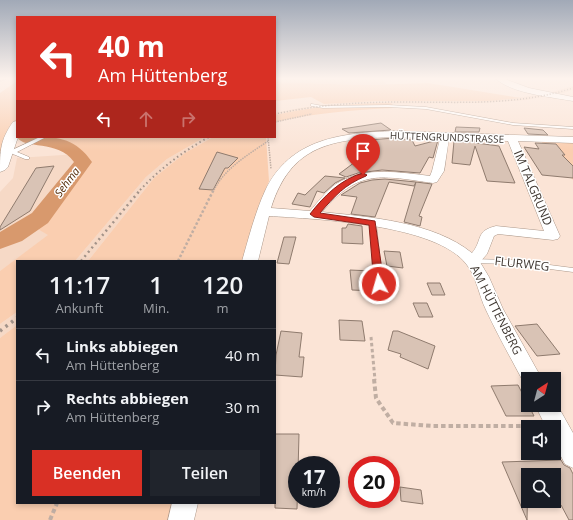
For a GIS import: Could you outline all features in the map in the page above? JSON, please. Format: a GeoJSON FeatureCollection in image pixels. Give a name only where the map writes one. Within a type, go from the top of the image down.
{"type":"FeatureCollection","features":[{"type":"Feature","properties":{"kind":"main road"},"geometry":{"type":"LineString","coordinates":[[0,167],[10,152],[14,130],[16,127]]}},
{"type":"Feature","properties":{"kind":"street","name":"HÜTTENGRUNDSTRASSE"},"geometry":{"type":"LineString","coordinates":[[250,260],[264,212],[282,171],[291,161],[305,152],[329,142],[374,134],[573,140]]}},
{"type":"Feature","properties":{"kind":"street"},"geometry":{"type":"LineString","coordinates":[[314,214],[338,188],[350,180],[363,175],[383,174],[433,180],[438,171],[445,136]]}},
{"type":"Feature","properties":{"kind":"street","name":"IM TALGRUND"},"geometry":{"type":"LineString","coordinates":[[472,261],[480,254],[488,234],[496,230],[553,236],[512,139]]}},
{"type":"Feature","properties":{"kind":"street","name":"AM HÜTTENBERG"},"geometry":{"type":"LineString","coordinates":[[264,212],[314,214],[400,228],[447,242],[464,252],[472,261],[495,311],[528,372]]}},
{"type":"Feature","properties":{"kind":"street"},"geometry":{"type":"LineString","coordinates":[[561,434],[573,456]]}},
{"type":"Feature","properties":{"kind":"street"},"geometry":{"type":"LineString","coordinates":[[181,520],[185,504]]}},
{"type":"Feature","properties":{"kind":"lane"},"geometry":{"type":"LineString","coordinates":[[312,105],[323,107],[420,107],[513,124],[573,128]]}},
{"type":"Feature","properties":{"kind":"lane"},"geometry":{"type":"LineString","coordinates":[[10,152],[42,138]]}},
{"type":"Feature","properties":{"kind":"lane"},"geometry":{"type":"LineString","coordinates":[[10,152],[27,158]]}},
{"type":"Feature","properties":{"kind":"lane"},"geometry":{"type":"LineString","coordinates":[[373,223],[379,284]]}},
{"type":"Feature","properties":{"kind":"lane","name":"FLURWEG"},"geometry":{"type":"LineString","coordinates":[[472,261],[510,262],[573,270]]}},
{"type":"Feature","properties":{"kind":"path"},"geometry":{"type":"LineString","coordinates":[[179,260],[209,203],[218,182],[230,168],[268,141],[271,172],[277,182]]}},
{"type":"Feature","properties":{"kind":"path"},"geometry":{"type":"LineString","coordinates":[[371,337],[376,398],[394,423],[432,426],[521,426]]}},
{"type":"Feature","properties":{"kind":"path"},"geometry":{"type":"LineString","coordinates":[[50,520],[57,504]]}},
{"type":"Feature","properties":{"kind":"shaded area"},"geometry":{"type":"Polygon","coordinates":[[[0,103],[16,103],[16,121],[9,130],[0,157],[0,103]]]}},
{"type":"Feature","properties":{"kind":"shaded area"},"geometry":{"type":"Polygon","coordinates":[[[338,103],[442,103],[342,104],[309,108],[276,115],[276,113],[338,103]]]}},
{"type":"Feature","properties":{"kind":"shaded area"},"geometry":{"type":"Polygon","coordinates":[[[391,103],[394,106],[393,108],[319,114],[276,122],[276,115],[326,106],[391,103]]]}},
{"type":"Feature","properties":{"kind":"shaded area"},"geometry":{"type":"Polygon","coordinates":[[[54,138],[203,138],[167,159],[146,177],[76,260],[16,260],[16,313],[0,324],[0,271],[48,235],[29,224],[80,167],[82,162],[72,149],[59,143],[48,141],[54,138]]]}},
{"type":"Feature","properties":{"kind":"shaded area"},"geometry":{"type":"Polygon","coordinates":[[[203,138],[211,138],[185,153],[154,178],[89,260],[76,260],[146,177],[167,159],[203,138]]]}},
{"type":"Feature","properties":{"kind":"shaded area"},"geometry":{"type":"Polygon","coordinates":[[[211,138],[266,138],[269,181],[258,209],[243,260],[89,260],[154,178],[185,153],[211,138]]]}},
{"type":"Feature","properties":{"kind":"shaded area"},"geometry":{"type":"Polygon","coordinates":[[[541,141],[573,142],[573,180],[541,141]]]}},
{"type":"Feature","properties":{"kind":"shaded area"},"geometry":{"type":"Polygon","coordinates":[[[78,154],[83,162],[80,167],[29,224],[49,235],[0,271],[0,192],[13,178],[17,158],[78,154]]]}},
{"type":"Feature","properties":{"kind":"shaded area"},"geometry":{"type":"Polygon","coordinates":[[[16,313],[16,326],[0,338],[0,324],[16,313]]]}},
{"type":"Feature","properties":{"kind":"shaded area"},"geometry":{"type":"Polygon","coordinates":[[[16,326],[16,504],[173,504],[168,520],[0,520],[0,338],[16,326]]]}},
{"type":"Feature","properties":{"kind":"building"},"geometry":{"type":"Polygon","coordinates":[[[381,123],[391,130],[349,133],[342,129],[381,123]]]}},
{"type":"Feature","properties":{"kind":"building"},"geometry":{"type":"Polygon","coordinates":[[[456,127],[480,128],[479,132],[455,132],[456,127]]]}},
{"type":"Feature","properties":{"kind":"building"},"geometry":{"type":"Polygon","coordinates":[[[524,128],[543,130],[548,135],[528,134],[524,128]]]}},
{"type":"Feature","properties":{"kind":"building"},"geometry":{"type":"Polygon","coordinates":[[[394,138],[412,140],[415,146],[438,140],[433,158],[429,157],[420,173],[382,170],[358,173],[346,177],[339,174],[367,153],[348,149],[357,141],[394,138]]]}},
{"type":"Feature","properties":{"kind":"building"},"geometry":{"type":"Polygon","coordinates":[[[454,141],[477,141],[476,143],[499,146],[515,183],[487,181],[475,146],[470,165],[452,163],[454,141]]]}},
{"type":"Feature","properties":{"kind":"building"},"geometry":{"type":"Polygon","coordinates":[[[535,143],[556,144],[565,155],[562,155],[573,166],[573,178],[542,175],[524,147],[539,149],[535,143]]]}},
{"type":"Feature","properties":{"kind":"building"},"geometry":{"type":"Polygon","coordinates":[[[217,152],[238,158],[228,168],[225,168],[213,190],[199,189],[217,152]]]}},
{"type":"Feature","properties":{"kind":"building"},"geometry":{"type":"Polygon","coordinates":[[[54,166],[30,211],[0,230],[0,227],[36,168],[54,166]]]}},
{"type":"Feature","properties":{"kind":"building"},"geometry":{"type":"Polygon","coordinates":[[[325,176],[345,178],[335,183],[324,193],[317,191],[310,207],[292,204],[298,193],[305,195],[325,176]]]}},
{"type":"Feature","properties":{"kind":"building"},"geometry":{"type":"Polygon","coordinates":[[[385,179],[416,182],[414,186],[389,182],[375,217],[351,214],[357,197],[341,195],[360,183],[385,179]]]}},
{"type":"Feature","properties":{"kind":"building"},"geometry":{"type":"Polygon","coordinates":[[[416,182],[432,184],[419,216],[422,217],[420,226],[404,222],[416,182]]]}},
{"type":"Feature","properties":{"kind":"building"},"geometry":{"type":"Polygon","coordinates":[[[348,224],[362,226],[363,244],[342,243],[342,228],[346,228],[348,224]]]}},
{"type":"Feature","properties":{"kind":"building"},"geometry":{"type":"Polygon","coordinates":[[[284,237],[296,237],[289,264],[277,263],[284,237]]]}},
{"type":"Feature","properties":{"kind":"building"},"geometry":{"type":"Polygon","coordinates":[[[384,251],[400,252],[403,268],[387,266],[384,251]]]}},
{"type":"Feature","properties":{"kind":"building"},"geometry":{"type":"Polygon","coordinates":[[[350,270],[372,271],[376,291],[352,290],[350,270]]]}},
{"type":"Feature","properties":{"kind":"building"},"geometry":{"type":"Polygon","coordinates":[[[427,283],[440,283],[445,295],[432,295],[427,283]]]}},
{"type":"Feature","properties":{"kind":"building"},"geometry":{"type":"Polygon","coordinates":[[[413,303],[427,303],[433,317],[419,317],[413,303]]]}},
{"type":"Feature","properties":{"kind":"building"},"geometry":{"type":"Polygon","coordinates":[[[339,320],[362,321],[365,341],[340,340],[339,320]]]}},
{"type":"Feature","properties":{"kind":"building"},"geometry":{"type":"Polygon","coordinates":[[[537,324],[560,354],[537,356],[515,326],[537,324]]]}},
{"type":"Feature","properties":{"kind":"building"},"geometry":{"type":"Polygon","coordinates":[[[281,331],[302,333],[299,357],[304,357],[302,377],[276,375],[276,355],[281,331]]]}},
{"type":"Feature","properties":{"kind":"building"},"geometry":{"type":"Polygon","coordinates":[[[393,331],[398,331],[435,346],[428,369],[400,357],[401,354],[388,350],[393,331]]]}},
{"type":"Feature","properties":{"kind":"building"},"geometry":{"type":"Polygon","coordinates":[[[518,385],[521,391],[521,412],[532,412],[534,416],[506,416],[491,386],[518,385]]]}},
{"type":"Feature","properties":{"kind":"building"},"geometry":{"type":"Polygon","coordinates":[[[276,434],[299,434],[298,456],[288,456],[288,508],[297,509],[275,508],[276,434]]]}},
{"type":"Feature","properties":{"kind":"building"},"geometry":{"type":"Polygon","coordinates":[[[561,460],[564,465],[570,468],[573,474],[573,520],[569,520],[561,505],[561,468],[521,468],[521,506],[502,462],[561,460]]]}},
{"type":"Feature","properties":{"kind":"building"},"geometry":{"type":"Polygon","coordinates":[[[400,487],[421,490],[423,504],[401,501],[400,487]]]}},
{"type":"Feature","properties":{"kind":"building"},"geometry":{"type":"Polygon","coordinates":[[[522,508],[527,508],[527,520],[522,508]]]}},
{"type":"Feature","properties":{"kind":"waterway","name":"Sehma"},"geometry":{"type":"LineString","coordinates":[[0,241],[13,236],[40,218],[83,162],[73,150],[60,143],[27,138]]}},
{"type":"Feature","properties":{"kind":"railway"},"geometry":{"type":"LineString","coordinates":[[276,114],[307,108],[351,103]]}},
{"type":"Feature","properties":{"kind":"railway"},"geometry":{"type":"LineString","coordinates":[[141,189],[172,161],[207,138]]}},
{"type":"Feature","properties":{"kind":"railway"},"geometry":{"type":"LineString","coordinates":[[82,260],[141,189]]}},
{"type":"Feature","properties":{"kind":"railway"},"geometry":{"type":"LineString","coordinates":[[0,331],[16,319]]}},
{"type":"Feature","properties":{"kind":"route"},"geometry":{"type":"LineString","coordinates":[[363,175],[350,180],[338,188],[314,214],[373,223],[379,284]]}}]}
